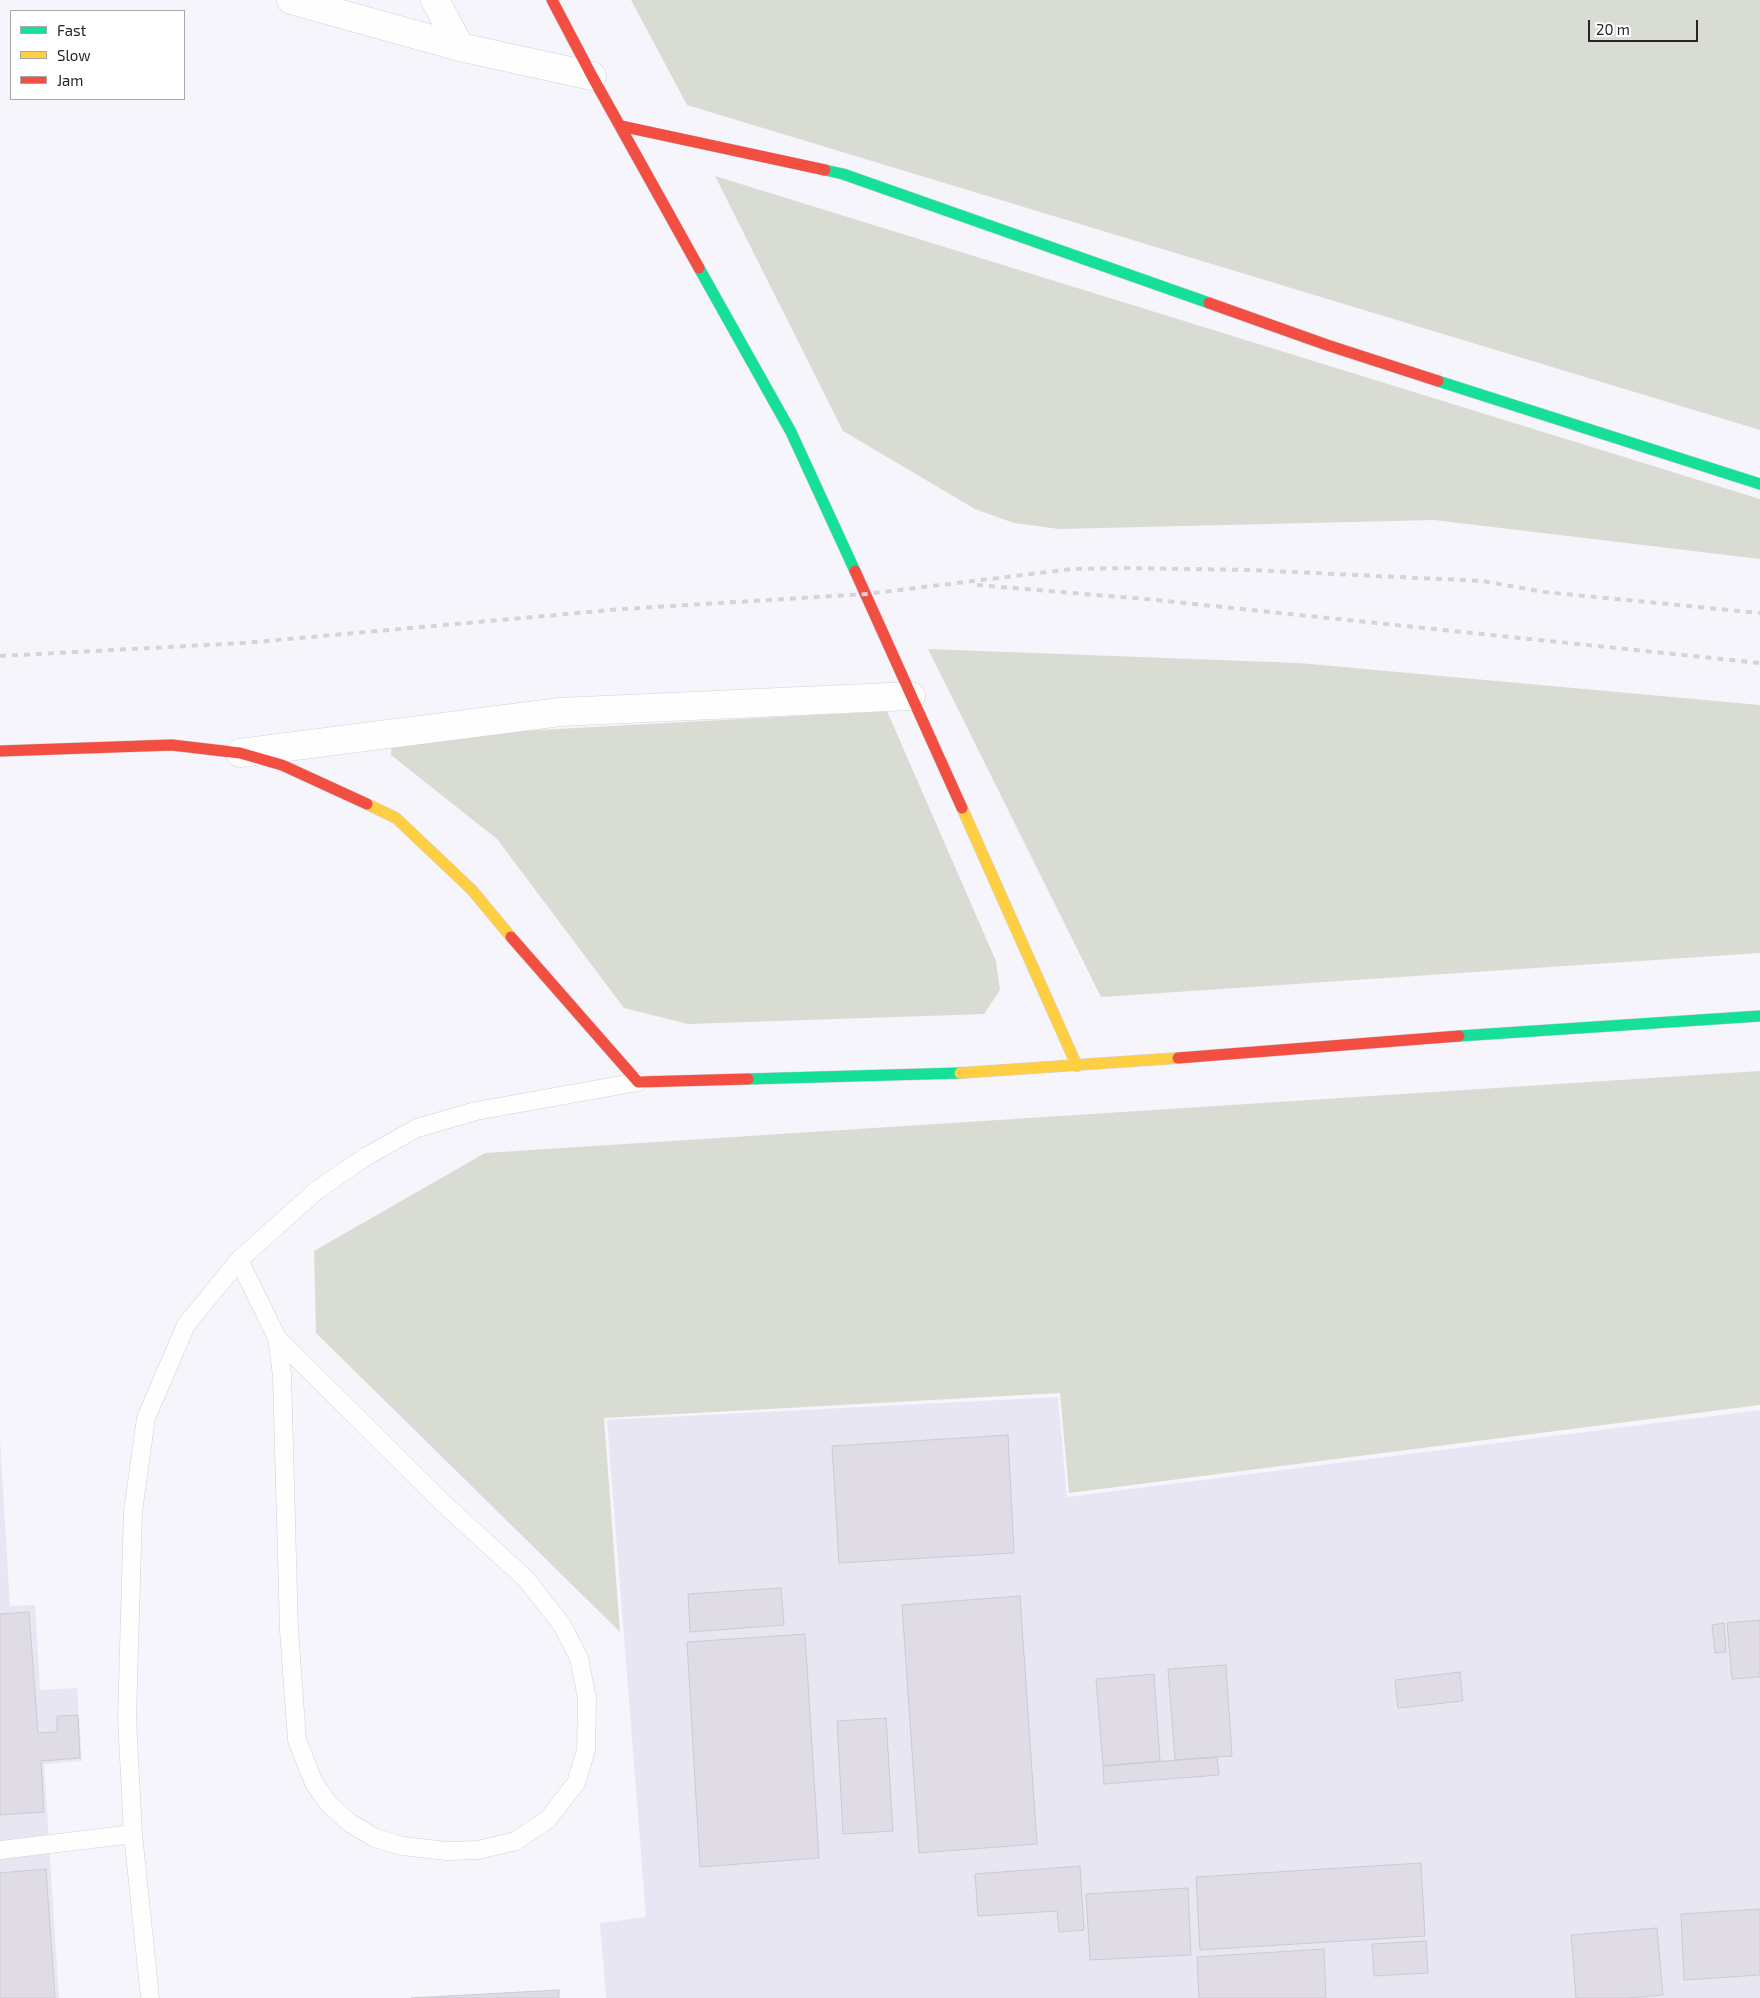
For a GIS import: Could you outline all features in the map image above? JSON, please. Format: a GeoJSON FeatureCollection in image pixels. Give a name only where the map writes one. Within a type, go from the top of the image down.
{"type":"FeatureCollection","features":[{"type":"Feature","properties":{"kind":"street"},"geometry":{"type":"LineString","coordinates":[[292,0],[460,47],[592,76]]}},
{"type":"Feature","properties":{"kind":"street"},"geometry":{"type":"LineString","coordinates":[[435,0],[460,47]]}},
{"type":"Feature","properties":{"kind":"street"},"geometry":{"type":"LineString","coordinates":[[552,0],[592,76],[791,432],[912,696],[1077,1066]]}},
{"type":"Feature","properties":{"kind":"street"},"geometry":{"type":"LineString","coordinates":[[621,126],[843,174],[1327,345],[1760,484]]}},
{"type":"Feature","properties":{"kind":"street"},"geometry":{"type":"LineString","coordinates":[[240,753],[560,712],[912,696]]}},
{"type":"Feature","properties":{"kind":"street"},"geometry":{"type":"LineString","coordinates":[[0,751],[172,745],[240,753],[282,765],[344,792],[396,818],[472,890],[542,974],[638,1082],[950,1074],[1760,1016]]}},
{"type":"Feature","properties":{"kind":"lane"},"geometry":{"type":"LineString","coordinates":[[150,1998],[133,1834],[126,1718],[133,1511],[146,1418],[186,1325],[239,1260],[317,1190],[367,1156],[417,1128],[476,1111],[638,1082]]}},
{"type":"Feature","properties":{"kind":"lane"},"geometry":{"type":"LineString","coordinates":[[239,1260],[277,1338],[282,1374],[289,1630],[297,1740],[314,1783],[329,1804],[350,1824],[375,1838],[402,1846],[447,1851],[478,1850],[516,1841],[548,1819],[576,1782],[586,1750],[587,1706],[578,1658],[562,1626],[526,1579],[444,1504],[277,1338]]}},
{"type":"Feature","properties":{"kind":"lane"},"geometry":{"type":"LineString","coordinates":[[0,1850],[133,1834]]}},
{"type":"Feature","properties":{"kind":"shaded area"},"geometry":{"type":"Polygon","coordinates":[[[631,0],[1760,0],[1760,430],[687,105],[631,0]]]}},
{"type":"Feature","properties":{"kind":"shaded area"},"geometry":{"type":"Polygon","coordinates":[[[715,176],[1760,499],[1760,559],[1434,520],[1059,529],[1014,523],[975,509],[843,431],[715,176]]]}},
{"type":"Feature","properties":{"kind":"shaded area"},"geometry":{"type":"Polygon","coordinates":[[[928,649],[1299,663],[1760,705],[1760,953],[1101,997],[928,649]]]}},
{"type":"Feature","properties":{"kind":"shaded area"},"geometry":{"type":"Polygon","coordinates":[[[887,711],[996,961],[1000,990],[984,1014],[688,1024],[624,1008],[497,839],[391,755],[392,738],[887,711]]]}},
{"type":"Feature","properties":{"kind":"shaded area"},"geometry":{"type":"Polygon","coordinates":[[[1760,1071],[1760,1405],[1069,1493],[1060,1393],[604,1418],[620,1632],[316,1333],[314,1251],[485,1153],[1760,1071]]]}},
{"type":"Feature","properties":{"kind":"shaded area"},"geometry":{"type":"Polygon","coordinates":[[[1058,1397],[1067,1497],[1760,1410],[1760,1998],[606,1998],[600,1923],[646,1917],[607,1420],[1058,1397]]]}},
{"type":"Feature","properties":{"kind":"shaded area"},"geometry":{"type":"Polygon","coordinates":[[[0,1438],[10,1606],[35,1605],[40,1690],[77,1688],[82,1761],[44,1764],[59,1998],[0,1998],[0,1438]]]}},
{"type":"Feature","properties":{"kind":"building"},"geometry":{"type":"Polygon","coordinates":[[[1008,1435],[1014,1553],[839,1563],[832,1446],[1008,1435]]]}},
{"type":"Feature","properties":{"kind":"building"},"geometry":{"type":"Polygon","coordinates":[[[781,1588],[784,1625],[690,1632],[688,1594],[781,1588]]]}},
{"type":"Feature","properties":{"kind":"building"},"geometry":{"type":"Polygon","coordinates":[[[1020,1596],[1037,1844],[919,1853],[902,1605],[1020,1596]]]}},
{"type":"Feature","properties":{"kind":"building"},"geometry":{"type":"Polygon","coordinates":[[[29,1612],[38,1733],[57,1732],[57,1716],[78,1715],[80,1758],[41,1761],[44,1812],[0,1815],[0,1614],[29,1612]]]}},
{"type":"Feature","properties":{"kind":"building"},"geometry":{"type":"Polygon","coordinates":[[[1760,1620],[1760,1677],[1732,1679],[1727,1623],[1760,1620]]]}},
{"type":"Feature","properties":{"kind":"building"},"geometry":{"type":"Polygon","coordinates":[[[1724,1623],[1726,1652],[1715,1653],[1712,1625],[1724,1623]]]}},
{"type":"Feature","properties":{"kind":"building"},"geometry":{"type":"Polygon","coordinates":[[[805,1634],[819,1858],[700,1867],[687,1642],[805,1634]]]}},
{"type":"Feature","properties":{"kind":"building"},"geometry":{"type":"Polygon","coordinates":[[[1226,1665],[1232,1756],[1175,1760],[1168,1669],[1226,1665]]]}},
{"type":"Feature","properties":{"kind":"building"},"geometry":{"type":"Polygon","coordinates":[[[1460,1672],[1463,1701],[1398,1708],[1395,1680],[1460,1672]]]}},
{"type":"Feature","properties":{"kind":"building"},"geometry":{"type":"Polygon","coordinates":[[[1154,1674],[1160,1761],[1103,1766],[1096,1679],[1154,1674]]]}},
{"type":"Feature","properties":{"kind":"building"},"geometry":{"type":"Polygon","coordinates":[[[886,1718],[893,1831],[843,1834],[837,1721],[886,1718]]]}},
{"type":"Feature","properties":{"kind":"building"},"geometry":{"type":"Polygon","coordinates":[[[1217,1757],[1219,1775],[1104,1784],[1103,1766],[1217,1757]]]}},
{"type":"Feature","properties":{"kind":"building"},"geometry":{"type":"Polygon","coordinates":[[[1421,1863],[1425,1936],[1200,1950],[1196,1877],[1421,1863]]]}},
{"type":"Feature","properties":{"kind":"building"},"geometry":{"type":"Polygon","coordinates":[[[1080,1866],[1084,1930],[1059,1932],[1057,1911],[978,1916],[975,1874],[1080,1866]]]}},
{"type":"Feature","properties":{"kind":"building"},"geometry":{"type":"Polygon","coordinates":[[[46,1869],[55,1998],[0,1998],[0,1873],[46,1869]]]}},
{"type":"Feature","properties":{"kind":"building"},"geometry":{"type":"Polygon","coordinates":[[[1188,1888],[1191,1955],[1090,1960],[1086,1894],[1188,1888]]]}},
{"type":"Feature","properties":{"kind":"building"},"geometry":{"type":"Polygon","coordinates":[[[1760,1909],[1760,1975],[1684,1980],[1681,1914],[1760,1909]]]}},
{"type":"Feature","properties":{"kind":"building"},"geometry":{"type":"Polygon","coordinates":[[[1657,1928],[1663,1995],[1628,1998],[1576,1998],[1571,1935],[1657,1928]]]}},
{"type":"Feature","properties":{"kind":"building"},"geometry":{"type":"Polygon","coordinates":[[[1426,1941],[1428,1973],[1374,1976],[1372,1944],[1426,1941]]]}},
{"type":"Feature","properties":{"kind":"building"},"geometry":{"type":"Polygon","coordinates":[[[1324,1949],[1326,1998],[1199,1998],[1197,1957],[1324,1949]]]}},
{"type":"Feature","properties":{"kind":"building"},"geometry":{"type":"Polygon","coordinates":[[[559,1990],[559,1998],[411,1998],[559,1990]]]}},
{"type":"Feature","properties":{"kind":"railway"},"geometry":{"type":"LineString","coordinates":[[0,656],[244,643],[622,609],[866,594],[1072,569],[1251,570],[1483,581],[1544,592],[1760,613]]}},
{"type":"Feature","properties":{"kind":"railway"},"geometry":{"type":"LineString","coordinates":[[977,585],[1146,599],[1760,663]]}},
{"type":"Feature","properties":{"kind":"traffic: fast"},"geometry":{"type":"LineString","coordinates":[[825,170],[843,174],[1209,303]]}},
{"type":"Feature","properties":{"kind":"traffic: fast"},"geometry":{"type":"LineString","coordinates":[[699,268],[791,432],[855,571]]}},
{"type":"Feature","properties":{"kind":"traffic: fast"},"geometry":{"type":"LineString","coordinates":[[1438,381],[1760,484]]}},
{"type":"Feature","properties":{"kind":"traffic: fast"},"geometry":{"type":"LineString","coordinates":[[1459,1036],[1760,1016]]}},
{"type":"Feature","properties":{"kind":"traffic: fast"},"geometry":{"type":"LineString","coordinates":[[748,1079],[960,1073]]}},
{"type":"Feature","properties":{"kind":"traffic: slow"},"geometry":{"type":"LineString","coordinates":[[367,804],[396,818],[472,890],[511,937]]}},
{"type":"Feature","properties":{"kind":"traffic: slow"},"geometry":{"type":"LineString","coordinates":[[962,808],[1077,1066]]}},
{"type":"Feature","properties":{"kind":"traffic: slow"},"geometry":{"type":"LineString","coordinates":[[960,1073],[1178,1058]]}},
{"type":"Feature","properties":{"kind":"traffic: jam"},"geometry":{"type":"LineString","coordinates":[[552,0],[699,268]]}},
{"type":"Feature","properties":{"kind":"traffic: jam"},"geometry":{"type":"LineString","coordinates":[[621,126],[825,170]]}},
{"type":"Feature","properties":{"kind":"traffic: jam"},"geometry":{"type":"LineString","coordinates":[[1209,303],[1327,345],[1438,381]]}},
{"type":"Feature","properties":{"kind":"traffic: jam"},"geometry":{"type":"LineString","coordinates":[[855,571],[962,808]]}},
{"type":"Feature","properties":{"kind":"traffic: jam"},"geometry":{"type":"LineString","coordinates":[[0,751],[172,745],[240,753],[282,765],[367,804]]}},
{"type":"Feature","properties":{"kind":"traffic: jam"},"geometry":{"type":"LineString","coordinates":[[511,937],[638,1082],[748,1079]]}},
{"type":"Feature","properties":{"kind":"traffic: jam"},"geometry":{"type":"LineString","coordinates":[[1178,1058],[1459,1036]]}}]}
